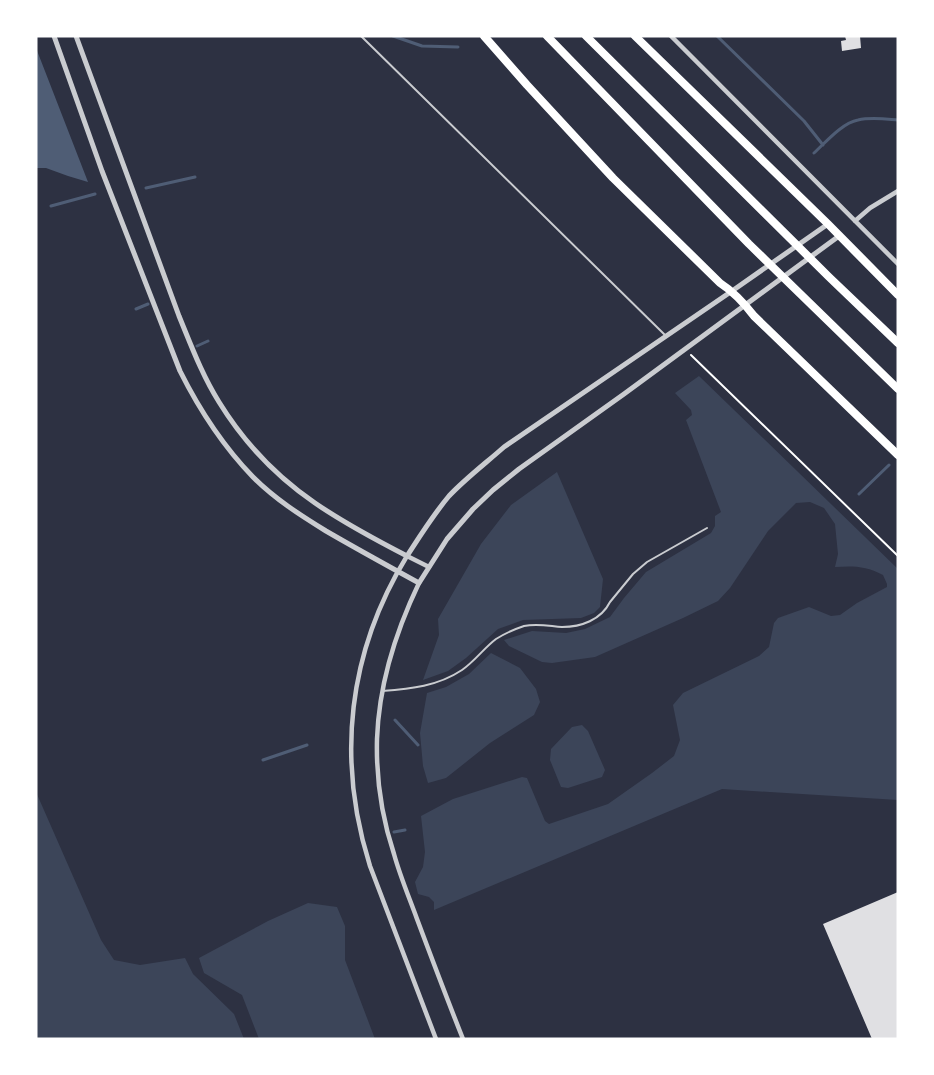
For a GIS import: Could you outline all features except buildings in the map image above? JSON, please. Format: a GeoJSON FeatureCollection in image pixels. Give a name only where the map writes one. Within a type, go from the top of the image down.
{"type":"FeatureCollection","features":[{"type":"Feature","properties":{"kind":"highway"},"geometry":{"type":"LineString","coordinates":[[484,36],[613,178],[720,283],[732,291],[754,316],[898,455]]}},
{"type":"Feature","properties":{"kind":"highway"},"geometry":{"type":"LineString","coordinates":[[547,36],[749,244],[898,389]]}},
{"type":"Feature","properties":{"kind":"highway"},"geometry":{"type":"LineString","coordinates":[[586,36],[898,343]]}},
{"type":"Feature","properties":{"kind":"highway"},"geometry":{"type":"LineString","coordinates":[[635,36],[898,295]]}},
{"type":"Feature","properties":{"kind":"street"},"geometry":{"type":"LineString","coordinates":[[54,36],[102,171],[180,371],[207,418],[239,462],[254,478],[286,505],[355,548],[419,583]]}},
{"type":"Feature","properties":{"kind":"street"},"geometry":{"type":"LineString","coordinates":[[76,36],[179,316],[195,355],[218,401],[249,443],[297,490],[315,504],[429,567]]}},
{"type":"Feature","properties":{"kind":"street"},"geometry":{"type":"LineString","coordinates":[[671,36],[898,264]]}},
{"type":"Feature","properties":{"kind":"street"},"geometry":{"type":"LineString","coordinates":[[855,221],[870,208],[898,191]]}},
{"type":"Feature","properties":{"kind":"street"},"geometry":{"type":"LineString","coordinates":[[436,1039],[370,866],[356,813],[352,740],[359,670],[385,596],[407,556],[438,509],[451,494],[504,447],[828,224]]}},
{"type":"Feature","properties":{"kind":"street"},"geometry":{"type":"LineString","coordinates":[[463,1039],[394,855],[382,809],[377,739],[382,691],[398,631],[419,583],[459,525],[493,490],[519,469],[839,236]]}},
{"type":"Feature","properties":{"kind":"lane"},"geometry":{"type":"LineString","coordinates":[[361,36],[666,336]]}},
{"type":"Feature","properties":{"kind":"lane"},"geometry":{"type":"LineString","coordinates":[[382,691],[425,686],[449,678],[464,669],[496,639],[524,626],[562,627],[579,626],[587,623],[608,608],[610,602],[633,574],[647,562],[707,528]]}},
{"type":"Feature","properties":{"kind":"path"},"geometry":{"type":"LineString","coordinates":[[686,349],[898,556]]}},
{"type":"Feature","properties":{"kind":"shaded area"},"geometry":{"type":"Polygon","coordinates":[[[36,48],[88,182],[46,168],[36,168],[36,48]]]}},
{"type":"Feature","properties":{"kind":"shaded area"},"geometry":{"type":"Polygon","coordinates":[[[699,376],[898,569],[898,800],[722,789],[434,910],[434,902],[429,897],[418,894],[415,882],[423,867],[425,852],[421,816],[453,799],[522,777],[527,778],[545,821],[549,824],[608,804],[674,756],[680,740],[673,705],[683,693],[759,656],[769,647],[774,623],[778,618],[809,607],[831,616],[840,615],[857,603],[887,587],[883,575],[877,572],[860,567],[835,567],[838,554],[835,524],[824,508],[810,502],[796,503],[768,531],[730,588],[718,601],[595,657],[552,663],[542,662],[509,646],[504,640],[532,631],[566,633],[585,629],[610,617],[646,572],[711,533],[715,526],[715,516],[721,512],[686,420],[692,415],[691,410],[675,393],[699,376]]]}},
{"type":"Feature","properties":{"kind":"shaded area"},"geometry":{"type":"Polygon","coordinates":[[[557,472],[603,579],[600,607],[594,613],[581,618],[523,620],[498,629],[466,658],[448,671],[423,680],[439,635],[438,619],[481,544],[511,505],[557,472]]]}},
{"type":"Feature","properties":{"kind":"shaded area"},"geometry":{"type":"Polygon","coordinates":[[[491,653],[520,668],[536,689],[540,702],[534,715],[490,743],[446,778],[428,783],[423,766],[420,733],[427,693],[446,687],[469,674],[491,653]]]}},
{"type":"Feature","properties":{"kind":"shaded area"},"geometry":{"type":"Polygon","coordinates":[[[582,725],[588,731],[605,770],[602,777],[568,788],[561,787],[550,760],[551,749],[572,727],[582,725]]]}},
{"type":"Feature","properties":{"kind":"shaded area"},"geometry":{"type":"Polygon","coordinates":[[[36,792],[101,940],[114,960],[140,965],[185,958],[193,974],[234,1014],[244,1039],[36,1039],[36,792]]]}},
{"type":"Feature","properties":{"kind":"shaded area"},"geometry":{"type":"Polygon","coordinates":[[[308,903],[337,907],[345,926],[345,960],[375,1039],[259,1039],[242,995],[204,973],[199,958],[268,921],[308,903]]]}},
{"type":"Feature","properties":{"kind":"waterway"},"geometry":{"type":"LineString","coordinates":[[393,36],[422,46],[458,47]]}},
{"type":"Feature","properties":{"kind":"waterway"},"geometry":{"type":"LineString","coordinates":[[717,36],[804,121],[823,145]]}},
{"type":"Feature","properties":{"kind":"waterway"},"geometry":{"type":"LineString","coordinates":[[814,153],[834,134],[852,122],[878,118],[898,120]]}},
{"type":"Feature","properties":{"kind":"waterway"},"geometry":{"type":"LineString","coordinates":[[146,188],[195,177]]}},
{"type":"Feature","properties":{"kind":"waterway"},"geometry":{"type":"LineString","coordinates":[[51,206],[95,194]]}},
{"type":"Feature","properties":{"kind":"waterway"},"geometry":{"type":"LineString","coordinates":[[136,309],[148,304]]}},
{"type":"Feature","properties":{"kind":"waterway"},"geometry":{"type":"LineString","coordinates":[[197,346],[208,341]]}},
{"type":"Feature","properties":{"kind":"waterway"},"geometry":{"type":"LineString","coordinates":[[859,494],[889,465]]}},
{"type":"Feature","properties":{"kind":"waterway"},"geometry":{"type":"LineString","coordinates":[[395,720],[418,745]]}},
{"type":"Feature","properties":{"kind":"waterway"},"geometry":{"type":"LineString","coordinates":[[263,760],[307,745]]}},
{"type":"Feature","properties":{"kind":"waterway"},"geometry":{"type":"LineString","coordinates":[[394,832],[405,830]]}}]}
